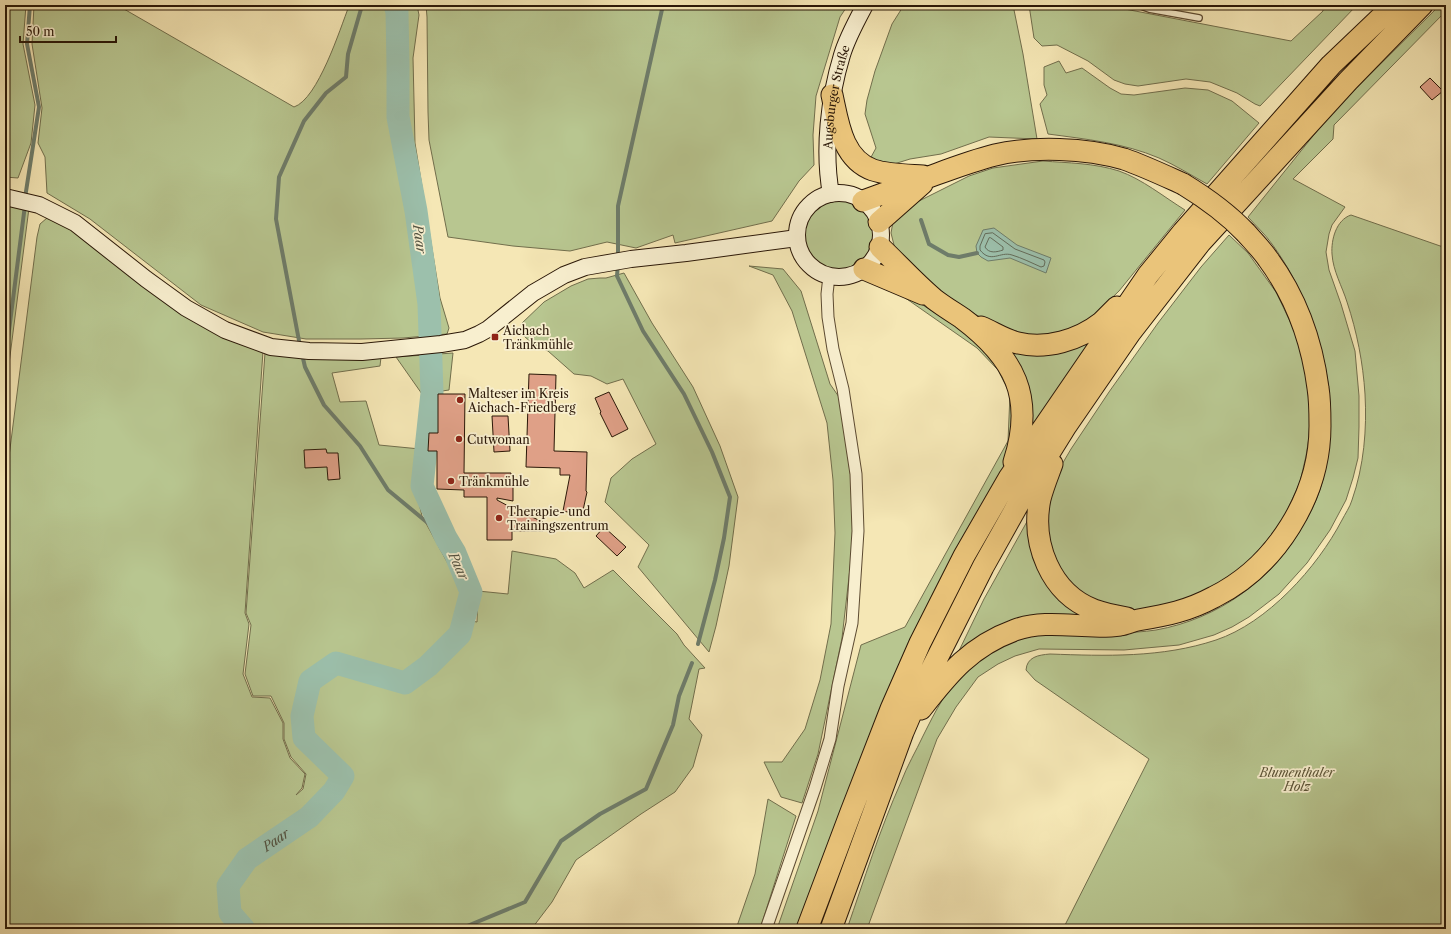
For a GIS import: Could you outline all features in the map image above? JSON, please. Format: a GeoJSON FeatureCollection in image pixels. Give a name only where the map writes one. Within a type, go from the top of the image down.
{"type":"FeatureCollection","features":[{"type":"Feature","properties":{"kind":"highway"},"geometry":{"type":"LineString","coordinates":[[807,929],[853,805],[891,709],[920,644],[964,556],[1009,478],[1148,275],[1183,232],[1332,65],[1394,5]]}},
{"type":"Feature","properties":{"kind":"highway"},"geometry":{"type":"LineString","coordinates":[[831,929],[848,878],[903,732],[922,688],[983,567],[1025,492],[1066,426],[1130,333],[1200,243],[1348,81],[1422,5]]}},
{"type":"Feature","properties":{"kind":"highway"},"geometry":{"type":"LineString","coordinates":[[832,95],[840,132],[846,147],[858,161],[873,170],[930,177]]}},
{"type":"Feature","properties":{"kind":"highway"},"geometry":{"type":"LineString","coordinates":[[863,201],[966,163],[996,155],[1020,152],[1067,150],[1093,153],[1122,159],[1157,171],[1217,205],[1232,218],[1268,259],[1286,288],[1297,310],[1312,353],[1319,390],[1320,435],[1317,457],[1308,489],[1295,518],[1277,545],[1254,570],[1238,583],[1216,597],[1168,615],[1137,620],[1120,625],[1090,626],[1051,624],[1017,629],[993,639],[972,652],[957,666],[938,687],[903,732]]}},
{"type":"Feature","properties":{"kind":"highway"},"geometry":{"type":"LineString","coordinates":[[879,222],[930,177]]}},
{"type":"Feature","properties":{"kind":"highway"},"geometry":{"type":"LineString","coordinates":[[880,247],[935,299],[962,318],[1005,358],[1011,369],[1020,394],[1022,409],[1020,443],[1009,478]]}},
{"type":"Feature","properties":{"kind":"highway"},"geometry":{"type":"LineString","coordinates":[[864,269],[935,299]]}},
{"type":"Feature","properties":{"kind":"highway"},"geometry":{"type":"LineString","coordinates":[[962,318],[1016,343],[1039,345],[1058,342],[1089,330],[1102,322],[1148,275]]}},
{"type":"Feature","properties":{"kind":"highway"},"geometry":{"type":"LineString","coordinates":[[1066,426],[1041,497],[1038,528],[1042,553],[1053,576],[1069,595],[1094,610],[1137,620]]}},
{"type":"Feature","properties":{"kind":"street","name":"Augsburger Straße"},"geometry":{"type":"LineString","coordinates":[[831,194],[828,175],[832,95],[842,54],[865,5]]}},
{"type":"Feature","properties":{"kind":"street"},"geometry":{"type":"LineString","coordinates":[[831,194],[854,196],[863,201],[873,211],[879,222],[881,235],[880,247],[874,259],[864,269],[854,275],[843,277],[822,274],[804,259],[799,248],[797,238],[799,223],[806,210],[818,199],[831,194]]}},
{"type":"Feature","properties":{"kind":"street"},"geometry":{"type":"LineString","coordinates":[[6,197],[39,205],[75,223],[146,279],[186,308],[225,330],[271,347],[309,351],[362,352],[465,340],[488,329],[533,293],[564,275],[584,267],[631,259],[797,238]]}},
{"type":"Feature","properties":{"kind":"street"},"geometry":{"type":"LineString","coordinates":[[766,929],[815,788],[830,739],[838,686],[852,623],[858,531],[856,474],[843,389],[833,349],[828,317],[827,294],[830,276]]}},
{"type":"Feature","properties":{"kind":"lane"},"geometry":{"type":"LineString","coordinates":[[1138,5],[1149,9],[1199,18]]}},
{"type":"Feature","properties":{"kind":"green space"},"geometry":{"type":"Polygon","coordinates":[[[5,5],[26,5],[23,44],[35,105],[31,143],[18,178],[5,177],[5,5]]]}},
{"type":"Feature","properties":{"kind":"green space"},"geometry":{"type":"Polygon","coordinates":[[[34,5],[117,5],[294,107],[303,101],[320,78],[349,6],[417,5],[419,15],[413,58],[415,143],[440,298],[449,328],[447,334],[403,338],[306,339],[263,332],[201,305],[90,219],[47,193],[45,157],[38,143],[42,108],[32,44],[34,5]]]}},
{"type":"Feature","properties":{"kind":"green space"},"geometry":{"type":"Polygon","coordinates":[[[426,5],[848,5],[840,17],[816,96],[813,135],[814,165],[799,181],[772,221],[675,243],[673,235],[636,248],[607,242],[570,251],[513,246],[448,237],[429,140],[426,5]]]}},
{"type":"Feature","properties":{"kind":"green space"},"geometry":{"type":"Polygon","coordinates":[[[904,5],[1013,5],[1023,54],[1037,139],[989,137],[941,154],[910,159],[894,164],[870,159],[876,148],[865,114],[867,100],[875,71],[892,24],[904,5]]]}},
{"type":"Feature","properties":{"kind":"green space"},"geometry":{"type":"Polygon","coordinates":[[[1029,5],[1104,5],[1291,41],[1323,11],[1323,5],[1357,5],[1260,106],[1237,93],[1210,82],[1186,79],[1138,86],[1125,84],[1114,80],[1088,61],[1057,45],[1042,46],[1034,38],[1029,5]]]}},
{"type":"Feature","properties":{"kind":"green space"},"geometry":{"type":"Polygon","coordinates":[[[1440,5],[1446,5],[1446,11],[1334,125],[1333,139],[1293,179],[1345,207],[1332,225],[1326,252],[1329,270],[1355,351],[1359,396],[1358,458],[1346,500],[1330,530],[1307,563],[1279,594],[1249,617],[1214,635],[1179,645],[1124,650],[1039,649],[1015,656],[998,664],[978,677],[956,707],[937,739],[867,929],[847,929],[879,836],[906,770],[942,700],[968,669],[997,648],[1019,639],[1058,633],[1117,633],[1156,630],[1179,625],[1201,617],[1242,594],[1276,563],[1291,545],[1312,509],[1323,479],[1326,462],[1329,421],[1329,389],[1325,365],[1315,328],[1301,293],[1272,244],[1248,217],[1333,111],[1440,5]]]}},
{"type":"Feature","properties":{"kind":"green space"},"geometry":{"type":"Polygon","coordinates":[[[1059,61],[1066,73],[1082,68],[1121,94],[1134,95],[1185,88],[1208,90],[1232,101],[1259,123],[1207,184],[1171,164],[1146,153],[1104,142],[1048,134],[1040,104],[1047,95],[1044,85],[1044,67],[1059,61]]]}},
{"type":"Feature","properties":{"kind":"green space"},"geometry":{"type":"Polygon","coordinates":[[[1043,161],[1091,165],[1110,168],[1128,174],[1185,210],[1119,291],[1090,319],[1073,329],[1033,337],[996,326],[949,297],[909,265],[895,249],[891,233],[893,222],[901,212],[917,202],[969,176],[993,168],[1043,161]]]}},
{"type":"Feature","properties":{"kind":"green space"},"geometry":{"type":"Polygon","coordinates":[[[839,193],[855,196],[869,205],[878,219],[881,235],[878,251],[869,265],[855,274],[839,277],[823,274],[809,265],[800,251],[797,235],[800,219],[809,205],[823,196],[839,193]]]}},
{"type":"Feature","properties":{"kind":"green space"},"geometry":{"type":"Polygon","coordinates":[[[5,203],[29,208],[5,395],[5,203]]]}},
{"type":"Feature","properties":{"kind":"green space","name":"Blumenthaler Holz"},"geometry":{"type":"Polygon","coordinates":[[[1351,215],[1446,248],[1446,929],[1063,929],[1149,759],[1035,680],[1026,670],[1028,662],[1037,656],[1046,654],[1112,655],[1154,653],[1196,646],[1216,640],[1235,632],[1254,621],[1272,607],[1305,575],[1319,557],[1332,538],[1351,503],[1356,487],[1364,447],[1366,407],[1361,359],[1354,325],[1336,272],[1332,254],[1332,243],[1338,226],[1342,221],[1351,215]]]}},
{"type":"Feature","properties":{"kind":"green space"},"geometry":{"type":"Polygon","coordinates":[[[47,218],[53,218],[263,351],[245,613],[249,624],[243,674],[252,697],[270,698],[283,723],[283,739],[290,758],[305,774],[302,788],[296,795],[303,789],[306,774],[291,757],[284,739],[284,723],[271,696],[253,696],[245,674],[251,625],[246,613],[265,353],[381,357],[380,366],[332,373],[340,402],[366,401],[379,445],[420,449],[414,481],[422,516],[452,571],[461,591],[466,620],[477,622],[478,591],[508,594],[512,551],[556,559],[575,573],[584,588],[613,570],[677,634],[684,645],[705,668],[699,669],[689,719],[702,735],[693,767],[675,792],[576,860],[552,902],[533,927],[529,929],[5,929],[5,488],[37,237],[40,224],[47,218]]]}},
{"type":"Feature","properties":{"kind":"green space"},"geometry":{"type":"Polygon","coordinates":[[[1229,235],[1248,253],[1276,292],[1297,336],[1303,354],[1310,415],[1309,437],[1300,482],[1282,522],[1252,558],[1219,586],[1176,605],[1135,613],[1096,605],[1073,591],[1047,552],[1045,502],[1051,483],[1071,449],[1109,392],[1158,323],[1201,267],[1229,235]]]}},
{"type":"Feature","properties":{"kind":"green space"},"geometry":{"type":"Polygon","coordinates":[[[749,266],[783,269],[801,291],[830,384],[839,397],[851,478],[853,542],[842,638],[818,754],[802,803],[781,797],[764,762],[782,762],[805,729],[820,680],[831,624],[835,533],[833,480],[827,423],[792,311],[773,275],[749,266]]]}},
{"type":"Feature","properties":{"kind":"green space"},"geometry":{"type":"Polygon","coordinates":[[[624,273],[652,323],[693,387],[720,446],[738,497],[729,566],[709,652],[638,567],[649,545],[605,502],[611,478],[632,459],[656,444],[623,379],[607,384],[591,376],[574,374],[548,351],[533,344],[524,336],[521,324],[544,302],[571,286],[588,279],[606,278],[624,273]]]}},
{"type":"Feature","properties":{"kind":"green space"},"geometry":{"type":"Polygon","coordinates":[[[881,281],[894,287],[953,324],[998,359],[1018,406],[1010,460],[847,797],[796,929],[777,929],[818,811],[861,645],[905,627],[1008,441],[1010,394],[998,370],[977,348],[881,281]]]}},
{"type":"Feature","properties":{"kind":"green space"},"geometry":{"type":"Polygon","coordinates":[[[1099,331],[1027,439],[1008,354],[1013,348],[1099,331]]]}},
{"type":"Feature","properties":{"kind":"green space"},"geometry":{"type":"Polygon","coordinates":[[[453,353],[449,390],[422,394],[396,357],[453,353]]]}},
{"type":"Feature","properties":{"kind":"green space"},"geometry":{"type":"Polygon","coordinates":[[[1029,518],[1091,617],[956,657],[984,599],[1029,518]]]}},
{"type":"Feature","properties":{"kind":"green space"},"geometry":{"type":"Polygon","coordinates":[[[768,799],[796,816],[760,929],[736,929],[755,874],[768,799]]]}},
{"type":"Feature","properties":{"kind":"water"},"geometry":{"type":"Polygon","coordinates":[[[994,228],[1017,245],[1051,258],[1046,273],[1010,258],[988,261],[981,257],[977,253],[976,246],[983,230],[994,228]]]}},
{"type":"Feature","properties":{"kind":"building"},"geometry":{"type":"Polygon","coordinates":[[[1430,78],[1443,91],[1432,100],[1420,87],[1430,78]]]}},
{"type":"Feature","properties":{"kind":"building"},"geometry":{"type":"Polygon","coordinates":[[[529,374],[556,375],[554,451],[587,452],[587,492],[582,515],[563,511],[570,475],[560,475],[560,468],[526,467],[529,374]]]}},
{"type":"Feature","properties":{"kind":"building"},"geometry":{"type":"Polygon","coordinates":[[[609,392],[628,429],[612,437],[600,413],[601,412],[595,398],[609,392]]]}},
{"type":"Feature","properties":{"kind":"building"},"geometry":{"type":"Polygon","coordinates":[[[438,394],[465,394],[464,473],[511,473],[513,501],[497,498],[497,500],[512,508],[512,513],[523,513],[543,522],[543,531],[512,531],[512,540],[487,540],[487,497],[464,497],[464,490],[437,489],[437,451],[428,451],[429,433],[438,433],[438,394]]]}},
{"type":"Feature","properties":{"kind":"building"},"geometry":{"type":"Polygon","coordinates":[[[492,416],[508,416],[510,451],[494,452],[492,416]]]}},
{"type":"Feature","properties":{"kind":"building"},"geometry":{"type":"Polygon","coordinates":[[[326,449],[327,453],[338,453],[340,479],[328,480],[327,467],[305,468],[304,450],[326,449]]]}},
{"type":"Feature","properties":{"kind":"building"},"geometry":{"type":"Polygon","coordinates":[[[604,527],[626,547],[617,556],[596,536],[604,527]]]}},
{"type":"Feature","properties":{"kind":"waterway"},"geometry":{"type":"LineString","coordinates":[[25,198],[39,107],[27,44],[30,5]]}},
{"type":"Feature","properties":{"kind":"waterway"},"geometry":{"type":"LineString","coordinates":[[300,346],[276,219],[279,177],[304,121],[326,93],[346,77],[348,54],[361,9],[366,5]]}},
{"type":"Feature","properties":{"kind":"waterway","name":"Paar"},"geometry":{"type":"LineString","coordinates":[[244,929],[230,913],[228,886],[247,859],[309,817],[334,791],[343,776],[304,738],[302,716],[310,681],[336,663],[405,683],[428,666],[460,634],[471,592],[455,553],[446,538],[422,486],[432,393],[429,304],[416,211],[398,117],[397,12],[395,5]]}},
{"type":"Feature","properties":{"kind":"waterway"},"geometry":{"type":"LineString","coordinates":[[618,257],[618,206],[663,5]]}},
{"type":"Feature","properties":{"kind":"waterway"},"geometry":{"type":"LineString","coordinates":[[5,362],[25,205]]}},
{"type":"Feature","properties":{"kind":"waterway"},"geometry":{"type":"LineString","coordinates":[[921,220],[929,244],[948,255],[959,257],[977,253]]}},
{"type":"Feature","properties":{"kind":"waterway"},"geometry":{"type":"LineString","coordinates":[[618,264],[617,276],[643,331],[684,394],[712,452],[730,497],[724,538],[715,580],[698,644]]}},
{"type":"Feature","properties":{"kind":"waterway"},"geometry":{"type":"LineString","coordinates":[[302,354],[305,367],[324,405],[360,446],[388,490],[446,538]]}},
{"type":"Feature","properties":{"kind":"waterway"},"geometry":{"type":"LineString","coordinates":[[460,929],[525,902],[561,841],[600,814],[646,789],[673,725],[679,696],[692,663]]}},
{"type":"Feature","properties":{"kind":"place","name":"Aichach Tränkmühle"},"geometry":{"type":"Point","coordinates":[495,337]}},
{"type":"Feature","properties":{"kind":"place","name":"Malteser im Kreis Aichach-Friedberg"},"geometry":{"type":"Point","coordinates":[460,400]}},
{"type":"Feature","properties":{"kind":"place","name":"Cutwoman"},"geometry":{"type":"Point","coordinates":[459,439]}},
{"type":"Feature","properties":{"kind":"place","name":"Tränkmühle"},"geometry":{"type":"Point","coordinates":[451,481]}},
{"type":"Feature","properties":{"kind":"place","name":"Therapie- und Trainingszentrum"},"geometry":{"type":"Point","coordinates":[499,518]}}]}
